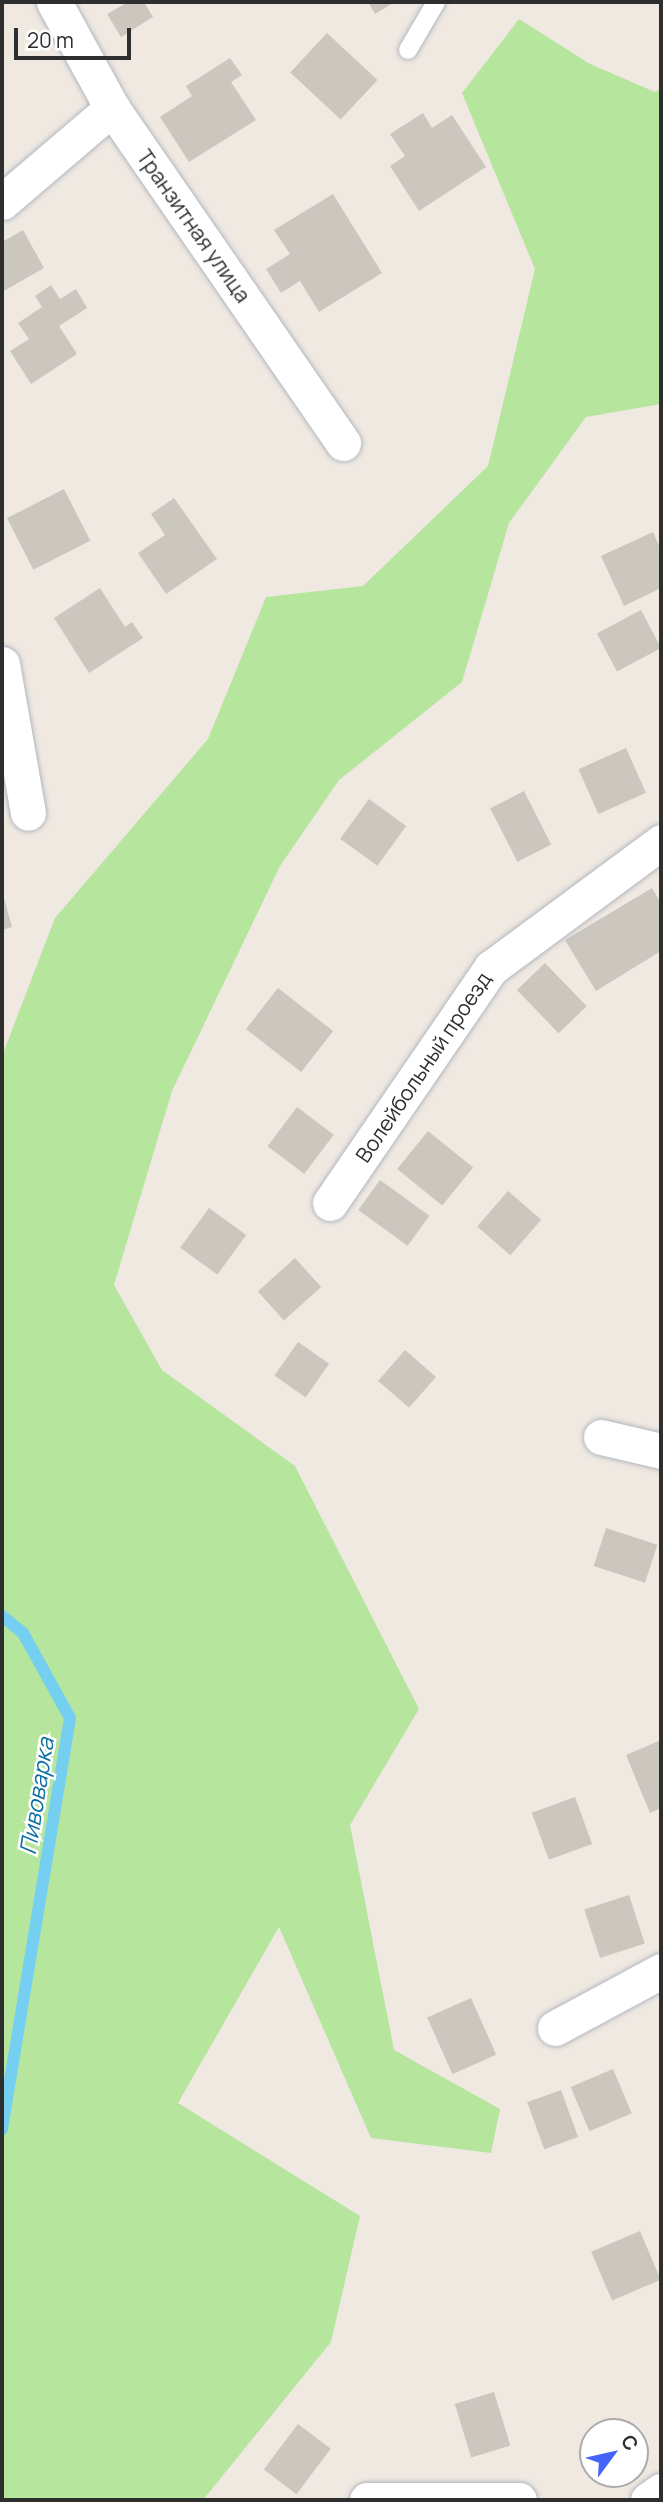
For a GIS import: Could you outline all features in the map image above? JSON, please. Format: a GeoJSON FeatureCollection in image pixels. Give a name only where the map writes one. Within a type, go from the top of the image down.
{"type":"FeatureCollection","features":[{"type":"Feature","properties":{"kind":"street","name":"Транзитная улица"},"geometry":{"type":"LineString","coordinates":[[54,2],[112,108],[343,443]]}},
{"type":"Feature","properties":{"kind":"street"},"geometry":{"type":"LineString","coordinates":[[2,202],[112,108]]}},
{"type":"Feature","properties":{"kind":"street"},"geometry":{"type":"LineString","coordinates":[[2,664],[28,813]]}},
{"type":"Feature","properties":{"kind":"street","name":"Волейбольный проезд"},"geometry":{"type":"LineString","coordinates":[[330,1203],[491,968],[661,842]]}},
{"type":"Feature","properties":{"kind":"street"},"geometry":{"type":"LineString","coordinates":[[601,1437],[661,1451]]}},
{"type":"Feature","properties":{"kind":"street"},"geometry":{"type":"LineString","coordinates":[[555,2028],[661,1971]]}},
{"type":"Feature","properties":{"kind":"street"},"geometry":{"type":"LineString","coordinates":[[648,2500],[661,2491]]}},
{"type":"Feature","properties":{"kind":"street"},"geometry":{"type":"LineString","coordinates":[[367,2500],[519,2500]]}},
{"type":"Feature","properties":{"kind":"lane"},"geometry":{"type":"LineString","coordinates":[[408,50],[436,2]]}},
{"type":"Feature","properties":{"kind":"green space"},"geometry":{"type":"Polygon","coordinates":[[[519,19],[590,64],[655,92],[661,88],[661,404],[586,417],[509,523],[462,682],[339,780],[280,866],[172,1091],[114,1285],[162,1370],[295,1466],[419,1709],[350,1825],[394,2050],[500,2109],[491,2153],[371,2138],[279,1927],[178,2103],[360,2216],[331,2342],[203,2500],[2,2500],[2,1056],[55,918],[208,739],[266,597],[363,586],[488,466],[535,269],[462,93],[519,19]]]}},
{"type":"Feature","properties":{"kind":"building"},"geometry":{"type":"Polygon","coordinates":[[[128,2],[144,2],[153,17],[121,37],[107,14],[128,2]]]}},
{"type":"Feature","properties":{"kind":"building"},"geometry":{"type":"Polygon","coordinates":[[[368,2],[395,2],[375,14],[368,2]]]}},
{"type":"Feature","properties":{"kind":"building"},"geometry":{"type":"Polygon","coordinates":[[[327,33],[377,80],[341,120],[290,72],[327,33]]]}},
{"type":"Feature","properties":{"kind":"building"},"geometry":{"type":"Polygon","coordinates":[[[230,58],[242,75],[231,82],[256,120],[189,162],[160,117],[192,96],[186,86],[230,58]]]}},
{"type":"Feature","properties":{"kind":"building"},"geometry":{"type":"Polygon","coordinates":[[[423,113],[432,128],[452,115],[486,167],[419,211],[390,166],[405,156],[390,134],[423,113]]]}},
{"type":"Feature","properties":{"kind":"building"},"geometry":{"type":"Polygon","coordinates":[[[333,194],[382,273],[319,312],[300,281],[281,293],[266,269],[290,254],[274,230],[333,194]]]}},
{"type":"Feature","properties":{"kind":"building"},"geometry":{"type":"Polygon","coordinates":[[[23,230],[44,268],[2,292],[2,242],[23,230]]]}},
{"type":"Feature","properties":{"kind":"building"},"geometry":{"type":"Polygon","coordinates":[[[51,285],[60,299],[76,289],[87,308],[59,326],[77,354],[31,384],[10,351],[29,339],[18,323],[42,307],[35,296],[51,285]]]}},
{"type":"Feature","properties":{"kind":"building"},"geometry":{"type":"Polygon","coordinates":[[[64,489],[90,541],[33,570],[7,518],[64,489]]]}},
{"type":"Feature","properties":{"kind":"building"},"geometry":{"type":"Polygon","coordinates":[[[174,498],[217,559],[166,594],[138,553],[165,535],[151,514],[174,498]]]}},
{"type":"Feature","properties":{"kind":"building"},"geometry":{"type":"Polygon","coordinates":[[[653,532],[661,550],[661,588],[624,606],[601,556],[653,532]]]}},
{"type":"Feature","properties":{"kind":"building"},"geometry":{"type":"Polygon","coordinates":[[[100,588],[125,627],[132,622],[143,638],[89,673],[54,618],[100,588]]]}},
{"type":"Feature","properties":{"kind":"building"},"geometry":{"type":"Polygon","coordinates":[[[641,610],[661,648],[617,671],[597,633],[641,610]]]}},
{"type":"Feature","properties":{"kind":"building"},"geometry":{"type":"Polygon","coordinates":[[[626,748],[646,793],[598,814],[578,769],[626,748]]]}},
{"type":"Feature","properties":{"kind":"building"},"geometry":{"type":"Polygon","coordinates":[[[524,791],[551,844],[517,862],[490,808],[524,791]]]}},
{"type":"Feature","properties":{"kind":"building"},"geometry":{"type":"Polygon","coordinates":[[[369,799],[406,826],[377,866],[340,839],[369,799]]]}},
{"type":"Feature","properties":{"kind":"building"},"geometry":{"type":"Polygon","coordinates":[[[652,888],[661,903],[661,951],[596,991],[565,940],[652,888]]]}},
{"type":"Feature","properties":{"kind":"building"},"geometry":{"type":"Polygon","coordinates":[[[2,891],[12,927],[2,930],[2,891]]]}},
{"type":"Feature","properties":{"kind":"building"},"geometry":{"type":"Polygon","coordinates":[[[545,963],[587,1006],[559,1033],[517,990],[545,963]]]}},
{"type":"Feature","properties":{"kind":"building"},"geometry":{"type":"Polygon","coordinates":[[[278,988],[333,1031],[301,1072],[246,1029],[278,988]]]}},
{"type":"Feature","properties":{"kind":"building"},"geometry":{"type":"Polygon","coordinates":[[[297,1107],[334,1135],[304,1174],[268,1146],[297,1107]]]}},
{"type":"Feature","properties":{"kind":"building"},"geometry":{"type":"Polygon","coordinates":[[[428,1131],[473,1168],[442,1206],[397,1169],[428,1131]]]}},
{"type":"Feature","properties":{"kind":"building"},"geometry":{"type":"Polygon","coordinates":[[[380,1180],[429,1216],[408,1246],[358,1210],[380,1180]]]}},
{"type":"Feature","properties":{"kind":"building"},"geometry":{"type":"Polygon","coordinates":[[[508,1191],[541,1220],[510,1255],[477,1226],[508,1191]]]}},
{"type":"Feature","properties":{"kind":"building"},"geometry":{"type":"Polygon","coordinates":[[[209,1208],[246,1235],[217,1275],[180,1248],[209,1208]]]}},
{"type":"Feature","properties":{"kind":"building"},"geometry":{"type":"Polygon","coordinates":[[[295,1258],[321,1287],[284,1320],[258,1291],[295,1258]]]}},
{"type":"Feature","properties":{"kind":"building"},"geometry":{"type":"Polygon","coordinates":[[[298,1342],[329,1364],[306,1397],[274,1376],[298,1342]]]}},
{"type":"Feature","properties":{"kind":"building"},"geometry":{"type":"Polygon","coordinates":[[[405,1350],[436,1377],[409,1408],[378,1381],[405,1350]]]}},
{"type":"Feature","properties":{"kind":"building"},"geometry":{"type":"Polygon","coordinates":[[[606,1528],[657,1545],[645,1583],[594,1566],[606,1528]]]}},
{"type":"Feature","properties":{"kind":"building"},"geometry":{"type":"Polygon","coordinates":[[[661,1740],[661,1808],[650,1813],[626,1755],[661,1740]]]}},
{"type":"Feature","properties":{"kind":"building"},"geometry":{"type":"Polygon","coordinates":[[[575,1797],[592,1844],[549,1860],[532,1813],[575,1797]]]}},
{"type":"Feature","properties":{"kind":"building"},"geometry":{"type":"Polygon","coordinates":[[[629,1895],[645,1944],[600,1958],[584,1910],[629,1895]]]}},
{"type":"Feature","properties":{"kind":"building"},"geometry":{"type":"Polygon","coordinates":[[[471,1998],[496,2055],[452,2074],[427,2018],[471,1998]]]}},
{"type":"Feature","properties":{"kind":"building"},"geometry":{"type":"Polygon","coordinates":[[[613,2069],[632,2113],[589,2131],[571,2087],[613,2069]]]}},
{"type":"Feature","properties":{"kind":"building"},"geometry":{"type":"Polygon","coordinates":[[[561,2090],[578,2137],[544,2149],[527,2102],[561,2090]]]}},
{"type":"Feature","properties":{"kind":"building"},"geometry":{"type":"Polygon","coordinates":[[[640,2231],[661,2280],[612,2300],[591,2252],[640,2231]]]}},
{"type":"Feature","properties":{"kind":"building"},"geometry":{"type":"Polygon","coordinates":[[[494,2392],[510,2446],[471,2458],[455,2404],[494,2392]]]}},
{"type":"Feature","properties":{"kind":"building"},"geometry":{"type":"Polygon","coordinates":[[[298,2424],[331,2449],[296,2494],[264,2470],[298,2424]]]}},
{"type":"Feature","properties":{"kind":"waterway","name":"Пивоварка"},"geometry":{"type":"LineString","coordinates":[[2,1616],[23,1633],[70,1718],[2,2129]]}}]}
